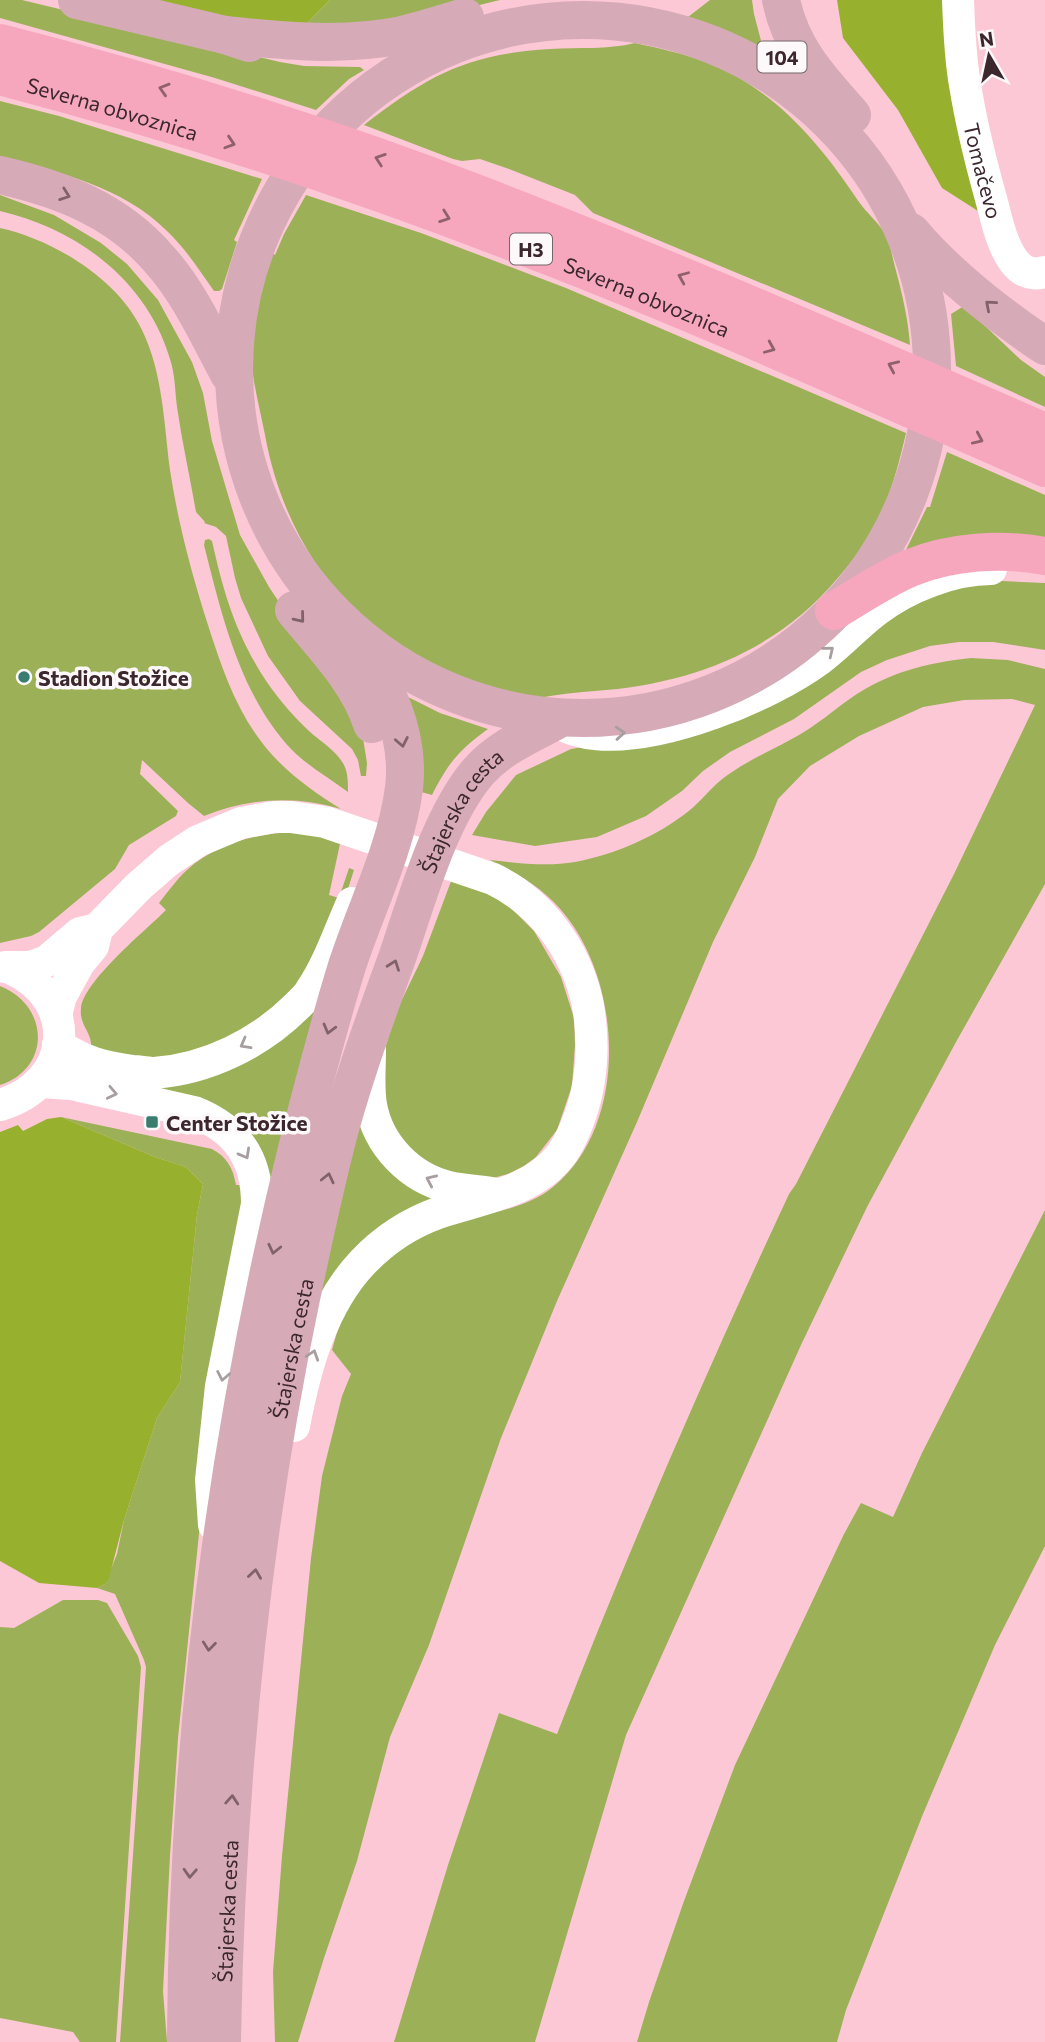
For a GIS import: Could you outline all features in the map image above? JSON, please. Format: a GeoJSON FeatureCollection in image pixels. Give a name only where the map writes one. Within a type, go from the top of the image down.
{"type":"FeatureCollection","features":[{"type":"Feature","properties":{"kind":"highway","name":"Severna obvoznica"},"geometry":{"type":"LineString","coordinates":[[0,43],[277,123],[485,197],[793,323],[1045,432]]}},
{"type":"Feature","properties":{"kind":"highway","name":"Severna obvoznica"},"geometry":{"type":"LineString","coordinates":[[0,76],[87,99],[251,149],[528,248],[688,312],[1045,468]]}},
{"type":"Feature","properties":{"kind":"highway"},"geometry":{"type":"LineString","coordinates":[[834,611],[910,568],[941,558],[1000,552],[1045,556]]}},
{"type":"Feature","properties":{"kind":"main road"},"geometry":{"type":"LineString","coordinates":[[77,0],[225,35],[262,47],[334,57],[452,45],[509,30],[546,24],[620,19],[641,14],[662,0]]}},
{"type":"Feature","properties":{"kind":"main road","name":"104"},"geometry":{"type":"LineString","coordinates":[[762,0],[769,26],[783,58],[816,107]]}},
{"type":"Feature","properties":{"kind":"main road"},"geometry":{"type":"LineString","coordinates":[[0,175],[72,197],[110,215],[140,238],[161,260],[177,282],[229,374],[256,481],[270,521],[307,585],[333,618],[353,637],[383,660],[461,700],[506,713],[554,722],[657,703],[729,681],[755,669],[791,648],[834,611],[859,584],[882,552],[912,493],[928,436],[933,389],[932,345],[925,295],[894,188],[876,145],[801,54],[787,24],[781,0]]}},
{"type":"Feature","properties":{"kind":"main road"},"geometry":{"type":"LineString","coordinates":[[225,35],[278,41],[362,41],[401,35],[501,9],[543,4],[589,8],[620,19],[670,29],[727,52],[816,107],[862,161],[890,206],[917,240],[1004,316],[1045,346]]}},
{"type":"Feature","properties":{"kind":"main road","name":"Štajerska cesta"},"geometry":{"type":"LineString","coordinates":[[186,2042],[192,1835],[217,1578],[236,1449],[271,1261],[317,1071],[373,875],[395,829],[391,784],[368,711],[344,671],[272,580],[256,551],[236,503],[225,459],[219,415],[229,374],[239,302],[246,274],[260,232],[288,180],[328,128],[346,112],[387,80],[426,55],[452,45]]}},
{"type":"Feature","properties":{"kind":"main road","name":"Štajerska cesta"},"geometry":{"type":"LineString","coordinates":[[353,637],[371,664],[394,713],[404,750],[391,784]]}},
{"type":"Feature","properties":{"kind":"main road","name":"Štajerska cesta"},"geometry":{"type":"LineString","coordinates":[[222,2042],[227,1875],[234,1765],[253,1589],[288,1362],[310,1254],[341,1125],[371,1030],[421,890],[457,803],[480,769],[516,742],[554,722]]}},
{"type":"Feature","properties":{"kind":"street","name":"Tomačevo"},"geometry":{"type":"LineString","coordinates":[[958,0],[965,86],[1000,234],[1013,260],[1024,270],[1031,274],[1045,272]]}},
{"type":"Feature","properties":{"kind":"street"},"geometry":{"type":"LineString","coordinates":[[554,722],[596,734],[624,733],[669,726],[718,712],[764,692],[803,670],[834,648],[879,608],[920,586],[962,572],[987,569],[1045,573]]}},
{"type":"Feature","properties":{"kind":"street"},"geometry":{"type":"LineString","coordinates":[[0,1105],[24,1097],[42,1082],[53,1064],[61,996],[79,963],[93,946],[97,929],[156,870],[184,849],[241,823],[274,817],[308,818],[341,826],[475,872],[511,888],[541,913],[571,960],[589,1010],[591,1045],[585,1101],[566,1147],[550,1167],[526,1183],[409,1226],[388,1239],[361,1264],[328,1313],[299,1402],[291,1440],[271,1461]]}},
{"type":"Feature","properties":{"kind":"street"},"geometry":{"type":"LineString","coordinates":[[5,967],[27,975],[49,997],[57,1030],[89,1062],[153,1073],[187,1067],[224,1056],[285,1018],[310,992],[373,875]]}},
{"type":"Feature","properties":{"kind":"street"},"geometry":{"type":"LineString","coordinates":[[5,967],[30,967],[47,961],[80,933],[97,929]]}},
{"type":"Feature","properties":{"kind":"street"},"geometry":{"type":"LineString","coordinates":[[371,1030],[371,1105],[386,1144],[402,1162],[424,1177],[448,1186],[497,1194]]}},
{"type":"Feature","properties":{"kind":"street"},"geometry":{"type":"LineString","coordinates":[[42,1082],[71,1084],[194,1112],[213,1119],[235,1137],[251,1163],[257,1188],[256,1211],[221,1386],[211,1480],[217,1578]]}},
{"type":"Feature","properties":{"kind":"green space"},"geometry":{"type":"Polygon","coordinates":[[[0,0],[22,0],[280,62],[304,66],[360,67],[364,70],[349,79],[316,110],[215,78],[0,18],[0,0]]]}},
{"type":"Feature","properties":{"kind":"green space"},"geometry":{"type":"Polygon","coordinates":[[[132,0],[330,0],[298,32],[132,0]]]}},
{"type":"Feature","properties":{"kind":"green space"},"geometry":{"type":"Polygon","coordinates":[[[330,0],[500,0],[451,12],[298,32],[330,0]]]}},
{"type":"Feature","properties":{"kind":"green space"},"geometry":{"type":"Polygon","coordinates":[[[710,0],[752,0],[764,52],[728,32],[688,17],[710,0]]]}},
{"type":"Feature","properties":{"kind":"green space"},"geometry":{"type":"Polygon","coordinates":[[[837,0],[945,0],[952,91],[978,211],[942,188],[898,110],[843,38],[837,0]]]}},
{"type":"Feature","properties":{"kind":"green space"},"geometry":{"type":"Polygon","coordinates":[[[635,43],[703,61],[728,72],[772,101],[811,138],[886,236],[902,296],[910,345],[593,213],[575,195],[480,159],[453,159],[364,125],[429,80],[472,62],[521,52],[635,43]]]}},
{"type":"Feature","properties":{"kind":"green space"},"geometry":{"type":"Polygon","coordinates":[[[0,101],[59,116],[262,179],[234,240],[237,242],[222,289],[214,291],[174,238],[130,203],[89,183],[0,156],[0,101]]]}},
{"type":"Feature","properties":{"kind":"green space"},"geometry":{"type":"Polygon","coordinates":[[[0,195],[54,215],[101,243],[127,264],[158,300],[192,362],[203,393],[212,441],[240,535],[269,587],[311,642],[363,738],[366,776],[361,776],[358,760],[352,749],[300,701],[268,656],[241,598],[226,536],[216,527],[204,523],[196,512],[172,365],[159,331],[145,306],[127,283],[82,245],[29,219],[0,211],[0,195]]]}},
{"type":"Feature","properties":{"kind":"green space"},"geometry":{"type":"Polygon","coordinates":[[[306,195],[421,233],[566,288],[906,433],[882,512],[868,537],[836,580],[812,605],[785,627],[728,660],[664,681],[528,698],[481,687],[418,659],[385,637],[355,611],[329,582],[307,549],[289,513],[275,475],[265,435],[251,354],[254,316],[272,253],[275,255],[306,195]]]}},
{"type":"Feature","properties":{"kind":"green space"},"geometry":{"type":"Polygon","coordinates":[[[0,228],[42,242],[82,264],[101,278],[131,311],[149,346],[154,364],[162,399],[170,470],[181,529],[202,606],[232,690],[247,721],[275,758],[302,782],[341,809],[306,802],[272,800],[238,805],[204,816],[142,760],[140,774],[178,811],[176,816],[129,845],[115,869],[39,932],[0,943],[0,228]]]}},
{"type":"Feature","properties":{"kind":"green space"},"geometry":{"type":"Polygon","coordinates":[[[964,306],[1021,360],[1045,377],[1045,407],[956,366],[951,314],[964,306]]]}},
{"type":"Feature","properties":{"kind":"green space"},"geometry":{"type":"Polygon","coordinates":[[[947,452],[1045,495],[1045,546],[903,556],[927,507],[930,507],[947,452]]]}},
{"type":"Feature","properties":{"kind":"green space"},"geometry":{"type":"Polygon","coordinates":[[[205,540],[212,541],[230,609],[252,657],[289,711],[341,760],[346,771],[348,792],[292,750],[259,705],[235,654],[226,627],[204,545],[205,540]]]}},
{"type":"Feature","properties":{"kind":"green space"},"geometry":{"type":"Polygon","coordinates":[[[980,580],[1045,583],[1045,650],[993,642],[959,642],[930,646],[887,660],[861,672],[794,719],[730,752],[646,816],[597,837],[535,846],[472,835],[486,812],[516,775],[571,749],[670,732],[882,614],[980,580]]]}},
{"type":"Feature","properties":{"kind":"green space"},"geometry":{"type":"Polygon","coordinates":[[[971,658],[1008,660],[1045,669],[1045,884],[867,1207],[801,1345],[626,1735],[535,2042],[394,2042],[448,1865],[499,1713],[557,1734],[668,1462],[789,1194],[954,874],[1035,705],[1012,699],[964,700],[923,707],[859,736],[810,766],[778,799],[755,857],[713,942],[557,1301],[501,1438],[429,1645],[390,1737],[357,1861],[298,2042],[275,2042],[273,1972],[311,1558],[322,1476],[342,1396],[351,1374],[332,1350],[339,1325],[359,1287],[403,1248],[446,1226],[520,1205],[553,1187],[577,1161],[595,1129],[605,1093],[609,1056],[607,1017],[599,980],[585,946],[566,916],[541,890],[490,860],[532,864],[575,862],[636,843],[678,819],[730,773],[806,731],[879,681],[908,670],[971,658]]]}},
{"type":"Feature","properties":{"kind":"green space"},"geometry":{"type":"Polygon","coordinates":[[[396,691],[440,713],[488,729],[455,758],[432,795],[414,790],[396,691]]]}},
{"type":"Feature","properties":{"kind":"green space"},"geometry":{"type":"Polygon","coordinates":[[[292,832],[341,839],[329,895],[339,898],[349,868],[354,870],[338,920],[283,1010],[178,1062],[90,1054],[91,1043],[81,1014],[85,997],[104,971],[166,910],[159,903],[179,878],[198,861],[223,847],[250,838],[292,832]]]}},
{"type":"Feature","properties":{"kind":"green space"},"geometry":{"type":"Polygon","coordinates":[[[453,876],[505,902],[534,931],[561,977],[574,1018],[572,1086],[557,1130],[536,1157],[524,1166],[493,1178],[471,1180],[422,1166],[386,1126],[380,1065],[397,1010],[423,956],[453,876]]]}},
{"type":"Feature","properties":{"kind":"green space"},"geometry":{"type":"Polygon","coordinates":[[[325,984],[274,1183],[155,1091],[325,984]]]}},
{"type":"Feature","properties":{"kind":"green space"},"geometry":{"type":"Polygon","coordinates":[[[0,986],[16,995],[28,1007],[38,1036],[36,1051],[29,1065],[17,1077],[0,1085],[0,986]]]}},
{"type":"Feature","properties":{"kind":"green space"},"geometry":{"type":"Polygon","coordinates":[[[357,1106],[442,1194],[320,1312],[324,1244],[357,1106]]]}},
{"type":"Feature","properties":{"kind":"green space"},"geometry":{"type":"Polygon","coordinates":[[[61,1117],[212,1149],[229,1164],[236,1185],[248,1185],[200,1524],[178,1738],[163,1991],[167,2042],[120,2042],[146,1667],[115,1594],[97,1588],[105,1584],[117,1554],[124,1520],[157,1418],[180,1382],[197,1215],[203,1184],[186,1167],[155,1157],[61,1117]]]}},
{"type":"Feature","properties":{"kind":"green space"},"geometry":{"type":"Polygon","coordinates":[[[61,1117],[155,1157],[186,1167],[203,1184],[197,1215],[180,1382],[157,1418],[124,1520],[109,1578],[97,1588],[39,1583],[0,1561],[0,1132],[18,1125],[23,1131],[47,1119],[61,1117]]]}},
{"type":"Feature","properties":{"kind":"green space"},"geometry":{"type":"Polygon","coordinates":[[[1045,1210],[1045,1546],[995,1645],[923,1814],[846,2010],[837,2042],[637,2042],[684,1901],[735,1765],[844,1534],[861,1503],[893,1517],[922,1453],[1045,1210]]]}},
{"type":"Feature","properties":{"kind":"green space"},"geometry":{"type":"Polygon","coordinates":[[[63,1600],[98,1600],[107,1603],[138,1656],[141,1667],[116,2042],[80,2042],[73,2032],[0,2018],[0,1627],[14,1628],[63,1600]]]}},
{"type":"Feature","properties":{"kind":"place","name":"Stadion Stožice"},"geometry":{"type":"Point","coordinates":[24,677]}},
{"type":"Feature","properties":{"kind":"place","name":"Center Stožice"},"geometry":{"type":"Point","coordinates":[152,1122]}}]}
